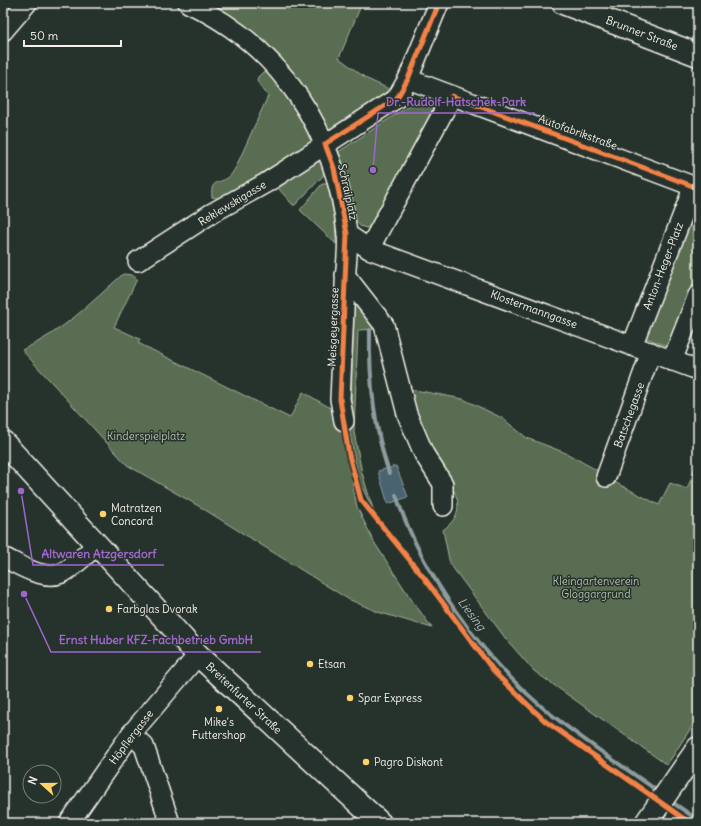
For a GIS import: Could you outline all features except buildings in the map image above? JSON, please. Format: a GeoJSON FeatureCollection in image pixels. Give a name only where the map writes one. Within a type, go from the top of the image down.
{"type":"FeatureCollection","features":[{"type":"Feature","properties":{"kind":"main road","name":"Brunner Straße"},"geometry":{"type":"LineString","coordinates":[[563,3],[698,55]]}},
{"type":"Feature","properties":{"kind":"main road","name":"Breitenfurter Straße"},"geometry":{"type":"LineString","coordinates":[[3,442],[96,546],[198,655],[380,823]]}},
{"type":"Feature","properties":{"kind":"main road"},"geometry":{"type":"LineString","coordinates":[[648,819],[698,748]]}},
{"type":"Feature","properties":{"kind":"street"},"geometry":{"type":"LineString","coordinates":[[3,31],[27,3]]}},
{"type":"Feature","properties":{"kind":"street"},"geometry":{"type":"LineString","coordinates":[[188,3],[230,26],[267,57],[289,82],[325,144],[397,98],[408,79],[439,3]]}},
{"type":"Feature","properties":{"kind":"street","name":"Autofabrikstraße"},"geometry":{"type":"LineString","coordinates":[[408,79],[696,187]]}},
{"type":"Feature","properties":{"kind":"street"},"geometry":{"type":"LineString","coordinates":[[369,248],[452,96]]}},
{"type":"Feature","properties":{"kind":"street","name":"Schrailplatz"},"geometry":{"type":"LineString","coordinates":[[325,144],[334,168],[347,234],[369,248]]}},
{"type":"Feature","properties":{"kind":"street","name":"Reklewskigasse"},"geometry":{"type":"LineString","coordinates":[[138,261],[212,213],[266,183],[325,144]]}},
{"type":"Feature","properties":{"kind":"street","name":"Anton-Heger-Platz"},"geometry":{"type":"LineString","coordinates":[[632,346],[696,187]]}},
{"type":"Feature","properties":{"kind":"street","name":"Meisgeyergasse"},"geometry":{"type":"LineString","coordinates":[[344,421],[340,399],[347,234]]}},
{"type":"Feature","properties":{"kind":"street","name":"Klostermanngasse"},"geometry":{"type":"LineString","coordinates":[[369,248],[698,370]]}},
{"type":"Feature","properties":{"kind":"street"},"geometry":{"type":"LineString","coordinates":[[345,275],[384,325],[407,414],[424,454],[443,484],[443,506]]}},
{"type":"Feature","properties":{"kind":"street"},"geometry":{"type":"LineString","coordinates":[[672,361],[698,295]]}},
{"type":"Feature","properties":{"kind":"street","name":"Batschegasse"},"geometry":{"type":"LineString","coordinates":[[606,478],[652,352]]}},
{"type":"Feature","properties":{"kind":"street"},"geometry":{"type":"LineString","coordinates":[[3,557],[44,575],[53,575],[63,573],[96,546]]}},
{"type":"Feature","properties":{"kind":"street","name":"Höpflergasse"},"geometry":{"type":"LineString","coordinates":[[69,823],[131,734],[198,655]]}},
{"type":"Feature","properties":{"kind":"street"},"geometry":{"type":"LineString","coordinates":[[131,734],[144,746],[170,823]]}},
{"type":"Feature","properties":{"kind":"green space"},"geometry":{"type":"Polygon","coordinates":[[[204,3],[362,3],[339,58],[367,79],[389,89],[383,95],[326,131],[204,3]]]}},
{"type":"Feature","properties":{"kind":"green space"},"geometry":{"type":"Polygon","coordinates":[[[263,72],[268,72],[291,99],[314,140],[220,199],[212,197],[214,184],[230,176],[236,167],[268,96],[257,81],[258,77],[263,72]]]}},
{"type":"Feature","properties":{"kind":"green space"},"geometry":{"type":"Polygon","coordinates":[[[421,98],[439,104],[371,226],[366,228],[360,226],[353,217],[348,187],[338,152],[421,98]]]}},
{"type":"Feature","properties":{"kind":"green space"},"geometry":{"type":"Polygon","coordinates":[[[318,161],[322,163],[324,170],[323,176],[295,205],[293,205],[278,188],[318,161]]]}},
{"type":"Feature","properties":{"kind":"green space"},"geometry":{"type":"Polygon","coordinates":[[[322,184],[327,184],[328,187],[335,220],[336,244],[300,210],[322,184]]]}},
{"type":"Feature","properties":{"kind":"green space"},"geometry":{"type":"Polygon","coordinates":[[[698,200],[698,275],[670,347],[644,337],[698,200]]]}},
{"type":"Feature","properties":{"kind":"green space","name":"Kinderspielplatz"},"geometry":{"type":"Polygon","coordinates":[[[123,274],[132,275],[137,279],[114,327],[140,339],[138,343],[290,418],[303,392],[339,413],[357,507],[374,542],[432,628],[378,612],[348,599],[202,508],[127,465],[22,350],[37,343],[63,326],[88,306],[123,274]]]}},
{"type":"Feature","properties":{"kind":"green space"},"geometry":{"type":"Polygon","coordinates":[[[361,302],[381,329],[358,330],[354,432],[362,473],[374,512],[359,481],[350,434],[354,303],[361,302]]]}},
{"type":"Feature","properties":{"kind":"green space","name":"Kleingartenverein Gloggargrund"},"geometry":{"type":"Polygon","coordinates":[[[404,388],[463,399],[502,418],[527,438],[566,453],[600,472],[599,474],[659,505],[670,483],[687,489],[695,469],[698,470],[698,717],[667,765],[534,671],[506,639],[450,564],[443,530],[453,521],[457,511],[458,502],[449,482],[426,447],[404,388]]]}},
{"type":"Feature","properties":{"kind":"water"},"geometry":{"type":"Polygon","coordinates":[[[396,466],[408,497],[388,504],[378,471],[396,466]]]}},
{"type":"Feature","properties":{"kind":"waterway","name":"Liesing"},"geometry":{"type":"LineString","coordinates":[[370,330],[370,366],[376,420],[389,473]]}},
{"type":"Feature","properties":{"kind":"waterway","name":"Liesing"},"geometry":{"type":"LineString","coordinates":[[396,495],[407,524],[437,582],[455,610],[497,663],[542,707],[585,740],[659,792]]}},
{"type":"Feature","properties":{"kind":"waterway","name":"Liesing"},"geometry":{"type":"LineString","coordinates":[[669,800],[698,820]]}},
{"type":"Feature","properties":{"kind":"cycle path"},"geometry":{"type":"LineString","coordinates":[[439,3],[408,79],[397,98],[325,144],[334,168],[347,234],[340,399],[349,455],[361,500],[425,579],[496,674],[545,721],[690,823]]}},
{"type":"Feature","properties":{"kind":"cycle path"},"geometry":{"type":"LineString","coordinates":[[452,96],[698,188]]}},
{"type":"Feature","properties":{"kind":"place","name":"Dr.-Rudolf-Hatschek-Park"},"geometry":{"type":"Point","coordinates":[373,170]}},
{"type":"Feature","properties":{"kind":"place","name":"Altwaren Atzgersdorf"},"geometry":{"type":"Point","coordinates":[21,491]}},
{"type":"Feature","properties":{"kind":"place","name":"Matratzen Concord"},"geometry":{"type":"Point","coordinates":[103,514]}},
{"type":"Feature","properties":{"kind":"place","name":"Ernst Huber KFZ-Fachbetrieb GmbH"},"geometry":{"type":"Point","coordinates":[24,594]}},
{"type":"Feature","properties":{"kind":"place","name":"Farbglas Dvorak"},"geometry":{"type":"Point","coordinates":[109,609]}},
{"type":"Feature","properties":{"kind":"place","name":"Etsan"},"geometry":{"type":"Point","coordinates":[310,664]}},
{"type":"Feature","properties":{"kind":"place","name":"Spar Express"},"geometry":{"type":"Point","coordinates":[350,698]}},
{"type":"Feature","properties":{"kind":"place","name":"Mike's Futtershop"},"geometry":{"type":"Point","coordinates":[219,709]}},
{"type":"Feature","properties":{"kind":"place","name":"Pagro Diskont"},"geometry":{"type":"Point","coordinates":[366,762]}}]}
